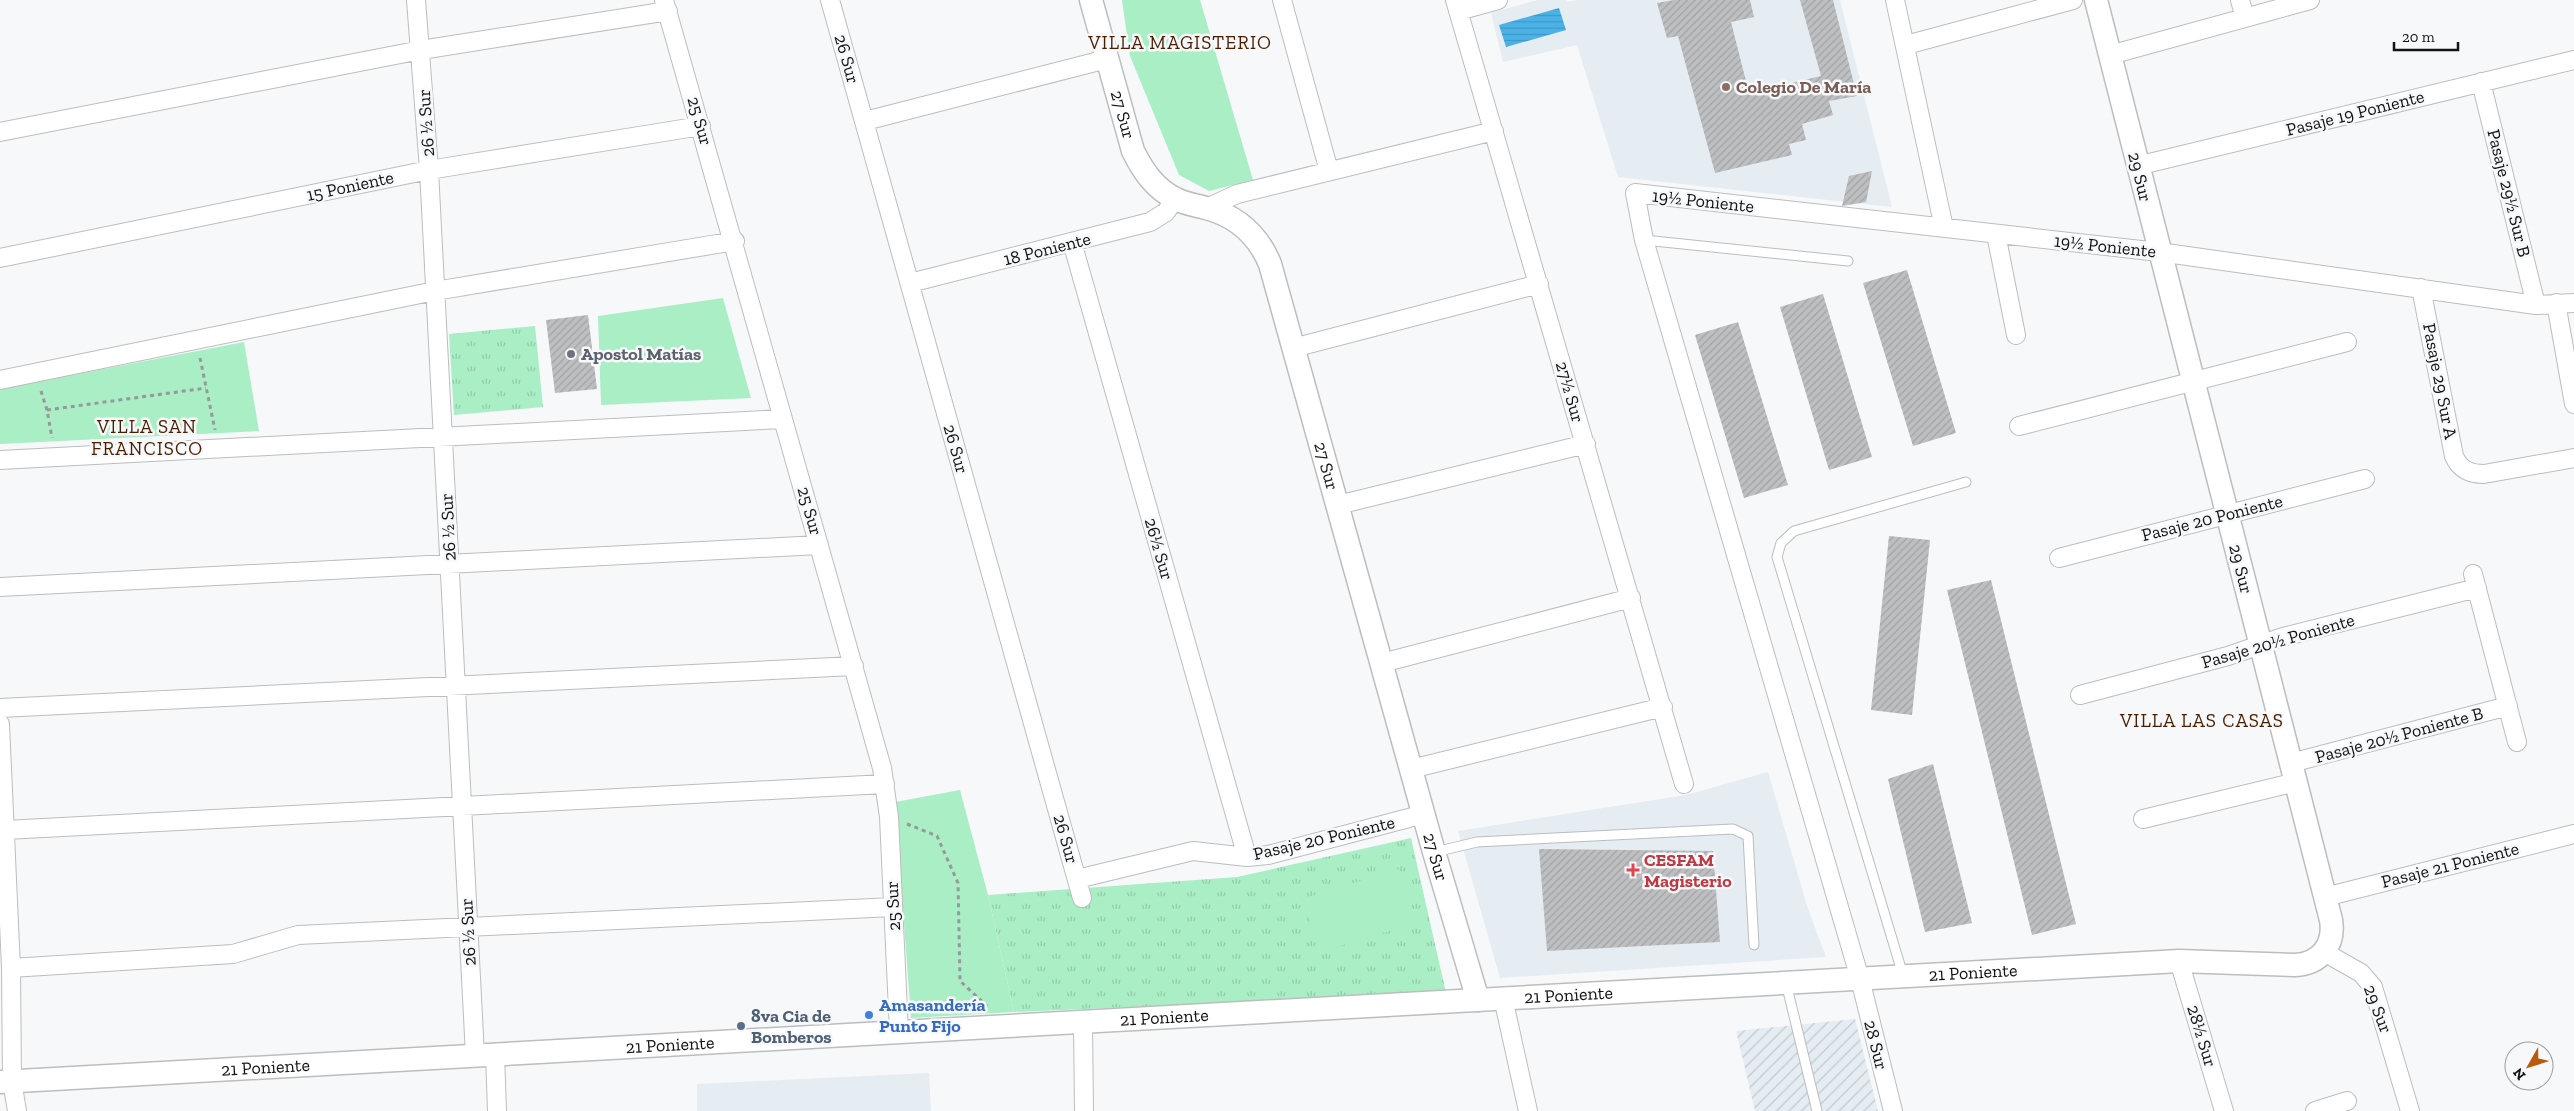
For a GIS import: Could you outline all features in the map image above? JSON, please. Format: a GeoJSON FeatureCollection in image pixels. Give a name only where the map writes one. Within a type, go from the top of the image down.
{"type":"FeatureCollection","features":[{"type":"Feature","properties":{"kind":"street","name":"26 ½ Sur"},"geometry":{"type":"LineString","coordinates":[[416,0],[429,170],[468,927],[485,1055],[497,1111]]}},
{"type":"Feature","properties":{"kind":"street","name":"26 Sur"},"geometry":{"type":"LineString","coordinates":[[830,0],[1082,898]]}},
{"type":"Feature","properties":{"kind":"street","name":"27 Sur"},"geometry":{"type":"LineString","coordinates":[[1091,0],[1130,139],[1139,162],[1154,184],[1175,199],[1207,208],[1240,223],[1259,243],[1270,264],[1434,852],[1478,1000]]}},
{"type":"Feature","properties":{"kind":"street"},"geometry":{"type":"LineString","coordinates":[[1282,0],[1330,171]]}},
{"type":"Feature","properties":{"kind":"street"},"geometry":{"type":"LineString","coordinates":[[1457,5],[1498,0]]}},
{"type":"Feature","properties":{"kind":"street"},"geometry":{"type":"LineString","coordinates":[[1895,0],[1906,44],[1944,228]]}},
{"type":"Feature","properties":{"kind":"street"},"geometry":{"type":"LineString","coordinates":[[1906,44],[2072,0]]}},
{"type":"Feature","properties":{"kind":"street","name":"29 Sur"},"geometry":{"type":"LineString","coordinates":[[2096,0],[2325,897],[2332,928],[2329,945],[2324,952],[2361,973],[2373,987],[2410,1111]]}},
{"type":"Feature","properties":{"kind":"street"},"geometry":{"type":"LineString","coordinates":[[2240,0],[2245,18]]}},
{"type":"Feature","properties":{"kind":"street"},"geometry":{"type":"LineString","coordinates":[[2110,55],[2310,0]]}},
{"type":"Feature","properties":{"kind":"street","name":"27½ Sur"},"geometry":{"type":"LineString","coordinates":[[1457,5],[1684,784]]}},
{"type":"Feature","properties":{"kind":"street"},"geometry":{"type":"LineString","coordinates":[[0,132],[421,50],[666,6]]}},
{"type":"Feature","properties":{"kind":"street","name":"25 Sur"},"geometry":{"type":"LineString","coordinates":[[666,6],[854,666],[885,784],[899,1032]]}},
{"type":"Feature","properties":{"kind":"street"},"geometry":{"type":"LineString","coordinates":[[865,121],[1107,59]]}},
{"type":"Feature","properties":{"kind":"street","name":"Pasaje 19 Poniente"},"geometry":{"type":"LineString","coordinates":[[2137,166],[2574,60]]}},
{"type":"Feature","properties":{"kind":"street","name":"Pasaje 29½ Sur B"},"geometry":{"type":"LineString","coordinates":[[2481,82],[2536,305]]}},
{"type":"Feature","properties":{"kind":"street","name":"15 Poniente"},"geometry":{"type":"LineString","coordinates":[[0,258],[429,170],[701,126]]}},
{"type":"Feature","properties":{"kind":"street"},"geometry":{"type":"LineString","coordinates":[[1207,208],[1238,194],[1494,131]]}},
{"type":"Feature","properties":{"kind":"street","name":"19½ Poniente"},"geometry":{"type":"LineString","coordinates":[[1635,193],[2159,252],[2536,305],[2574,303]]}},
{"type":"Feature","properties":{"kind":"street","name":"28 Sur"},"geometry":{"type":"LineString","coordinates":[[1635,193],[1644,240],[1860,979],[1893,1111]]}},
{"type":"Feature","properties":{"kind":"street","name":"18 Poniente"},"geometry":{"type":"LineString","coordinates":[[910,283],[1150,222],[1166,212],[1175,199]]}},
{"type":"Feature","properties":{"kind":"street"},"geometry":{"type":"LineString","coordinates":[[1996,234],[2016,335]]}},
{"type":"Feature","properties":{"kind":"street"},"geometry":{"type":"LineString","coordinates":[[0,380],[435,291],[734,241]]}},
{"type":"Feature","properties":{"kind":"street","name":"26½ Sur"},"geometry":{"type":"LineString","coordinates":[[1072,242],[1247,857]]}},
{"type":"Feature","properties":{"kind":"street"},"geometry":{"type":"LineString","coordinates":[[1294,348],[1539,284]]}},
{"type":"Feature","properties":{"kind":"street","name":"Pasaje 29 Sur A"},"geometry":{"type":"LineString","coordinates":[[2421,288],[2454,456],[2464,470],[2484,474],[2574,458]]}},
{"type":"Feature","properties":{"kind":"street"},"geometry":{"type":"LineString","coordinates":[[2556,304],[2574,404]]}},
{"type":"Feature","properties":{"kind":"street"},"geometry":{"type":"LineString","coordinates":[[2019,426],[2347,342]]}},
{"type":"Feature","properties":{"kind":"street"},"geometry":{"type":"LineString","coordinates":[[0,460],[55,459],[443,436],[783,419]]}},
{"type":"Feature","properties":{"kind":"street"},"geometry":{"type":"LineString","coordinates":[[1338,505],[1586,444]]}},
{"type":"Feature","properties":{"kind":"street","name":"Pasaje 20 Poniente"},"geometry":{"type":"LineString","coordinates":[[2059,558],[2365,479]]}},
{"type":"Feature","properties":{"kind":"street"},"geometry":{"type":"LineString","coordinates":[[0,587],[819,545]]}},
{"type":"Feature","properties":{"kind":"street","name":"Pasaje 20½ Poniente"},"geometry":{"type":"LineString","coordinates":[[2080,695],[2228,656],[2283,637],[2475,581],[2508,706]]}},
{"type":"Feature","properties":{"kind":"street"},"geometry":{"type":"LineString","coordinates":[[1382,662],[1631,598]]}},
{"type":"Feature","properties":{"kind":"street"},"geometry":{"type":"LineString","coordinates":[[0,708],[854,666]]}},
{"type":"Feature","properties":{"kind":"street"},"geometry":{"type":"LineString","coordinates":[[2508,706],[2517,742]]}},
{"type":"Feature","properties":{"kind":"street","name":"Pasaje 20½ Poniente B"},"geometry":{"type":"LineString","coordinates":[[2143,818],[2508,706]]}},
{"type":"Feature","properties":{"kind":"street"},"geometry":{"type":"LineString","coordinates":[[1411,769],[1663,707]]}},
{"type":"Feature","properties":{"kind":"street"},"geometry":{"type":"LineString","coordinates":[[0,724],[11,968],[6,1081],[17,1111]]}},
{"type":"Feature","properties":{"kind":"street"},"geometry":{"type":"LineString","coordinates":[[5,830],[885,784]]}},
{"type":"Feature","properties":{"kind":"street","name":"Pasaje 20 Poniente"},"geometry":{"type":"LineString","coordinates":[[1077,879],[1193,850],[1247,857],[1268,855],[1424,814]]}},
{"type":"Feature","properties":{"kind":"street","name":"Pasaje 21 Poniente"},"geometry":{"type":"LineString","coordinates":[[2325,897],[2574,834]]}},
{"type":"Feature","properties":{"kind":"street"},"geometry":{"type":"LineString","coordinates":[[11,968],[228,954],[298,935],[893,907]]}},
{"type":"Feature","properties":{"kind":"street","name":"21 Poniente"},"geometry":{"type":"LineString","coordinates":[[6,1081],[2179,961],[2304,964],[2311,962],[2324,952]]}},
{"type":"Feature","properties":{"kind":"street","name":"28½ Sur"},"geometry":{"type":"LineString","coordinates":[[2179,961],[2224,1111]]}},
{"type":"Feature","properties":{"kind":"street"},"geometry":{"type":"LineString","coordinates":[[1503,998],[1528,1111]]}},
{"type":"Feature","properties":{"kind":"street"},"geometry":{"type":"LineString","coordinates":[[1083,1022],[1084,1111]]}},
{"type":"Feature","properties":{"kind":"street"},"geometry":{"type":"LineString","coordinates":[[2315,1111],[2347,1102]]}},
{"type":"Feature","properties":{"kind":"lane"},"geometry":{"type":"LineString","coordinates":[[1644,240],[1848,261]]}},
{"type":"Feature","properties":{"kind":"lane"},"geometry":{"type":"LineString","coordinates":[[1903,976],[1776,558],[1782,543],[1794,531],[1966,482]]}},
{"type":"Feature","properties":{"kind":"lane"},"geometry":{"type":"LineString","coordinates":[[1434,852],[1477,842],[1733,829],[1748,836],[1754,944]]}},
{"type":"Feature","properties":{"kind":"lane"},"geometry":{"type":"LineString","coordinates":[[1786,983],[1817,1111]]}},
{"type":"Feature","properties":{"kind":"path"},"geometry":{"type":"LineString","coordinates":[[196,340],[220,450]]}},
{"type":"Feature","properties":{"kind":"path"},"geometry":{"type":"LineString","coordinates":[[34,373],[47,410],[55,459]]}},
{"type":"Feature","properties":{"kind":"path"},"geometry":{"type":"LineString","coordinates":[[47,410],[206,388]]}},
{"type":"Feature","properties":{"kind":"path"},"geometry":{"type":"LineString","coordinates":[[888,817],[937,836],[958,883],[960,981],[980,1000],[1014,1025]]}},
{"type":"Feature","properties":{"kind":"shaded area","name":"Colegio De María"},"geometry":{"type":"Polygon","coordinates":[[[1538,0],[1566,0],[1566,2],[1577,0],[1840,0],[1892,207],[1618,177],[1577,45],[1503,62],[1491,13],[1538,0]]]}},
{"type":"Feature","properties":{"kind":"shaded area","name":"CESFAM Magisterio"},"geometry":{"type":"Polygon","coordinates":[[[1768,772],[1808,909],[1826,957],[1500,978],[1458,831],[1686,795],[1768,772]]]}},
{"type":"Feature","properties":{"kind":"shaded area"},"geometry":{"type":"Polygon","coordinates":[[[1855,1019],[1878,1111],[1755,1111],[1736,1031],[1855,1019]]]}},
{"type":"Feature","properties":{"kind":"shaded area"},"geometry":{"type":"Polygon","coordinates":[[[929,1073],[931,1111],[697,1111],[697,1084],[929,1073]]]}},
{"type":"Feature","properties":{"kind":"green space"},"geometry":{"type":"Polygon","coordinates":[[[1122,0],[1200,0],[1253,180],[1209,191],[1179,175],[1130,56],[1122,0]]]}},
{"type":"Feature","properties":{"kind":"green space"},"geometry":{"type":"Polygon","coordinates":[[[723,298],[751,398],[601,405],[598,316],[723,298]]]}},
{"type":"Feature","properties":{"kind":"green space"},"geometry":{"type":"Polygon","coordinates":[[[535,326],[543,407],[454,415],[449,334],[535,326]]]}},
{"type":"Feature","properties":{"kind":"green space"},"geometry":{"type":"Polygon","coordinates":[[[244,342],[259,431],[0,444],[0,389],[244,342]]]}},
{"type":"Feature","properties":{"kind":"green space"},"geometry":{"type":"Polygon","coordinates":[[[960,790],[988,895],[1014,1012],[911,1018],[895,802],[960,790]]]}},
{"type":"Feature","properties":{"kind":"green space"},"geometry":{"type":"Polygon","coordinates":[[[1411,838],[1446,993],[1014,1012],[988,895],[1237,877],[1411,838]]]}},
{"type":"Feature","properties":{"kind":"green space"},"geometry":{"type":"Polygon","coordinates":[[[1399,869],[1416,923],[1320,952],[1302,899],[1399,869]]]}},
{"type":"Feature","properties":{"kind":"water"},"geometry":{"type":"Polygon","coordinates":[[[1559,8],[1566,30],[1506,47],[1499,25],[1559,8]]]}},
{"type":"Feature","properties":{"kind":"building"},"geometry":{"type":"Polygon","coordinates":[[[1674,0],[1750,0],[1754,17],[1731,22],[1749,93],[1821,76],[1800,0],[1833,0],[1857,96],[1829,101],[1833,115],[1802,124],[1806,140],[1789,144],[1792,155],[1715,173],[1678,36],[1667,38],[1657,3],[1674,0]]]}},
{"type":"Feature","properties":{"kind":"building"},"geometry":{"type":"Polygon","coordinates":[[[1872,171],[1866,202],[1842,206],[1849,176],[1872,171]]]}},
{"type":"Feature","properties":{"kind":"building"},"geometry":{"type":"Polygon","coordinates":[[[1907,270],[1956,433],[1913,446],[1863,283],[1907,270]]]}},
{"type":"Feature","properties":{"kind":"building"},"geometry":{"type":"Polygon","coordinates":[[[1823,294],[1872,457],[1829,470],[1780,307],[1823,294]]]}},
{"type":"Feature","properties":{"kind":"building","name":"Apostol Matías"},"geometry":{"type":"Polygon","coordinates":[[[588,315],[597,389],[555,393],[546,320],[588,315]]]}},
{"type":"Feature","properties":{"kind":"building"},"geometry":{"type":"Polygon","coordinates":[[[1738,322],[1788,485],[1744,498],[1695,335],[1738,322]]]}},
{"type":"Feature","properties":{"kind":"building"},"geometry":{"type":"Polygon","coordinates":[[[1889,536],[1930,540],[1912,715],[1871,710],[1889,536]]]}},
{"type":"Feature","properties":{"kind":"building"},"geometry":{"type":"Polygon","coordinates":[[[1991,580],[2076,924],[2032,935],[1947,590],[1991,580]]]}},
{"type":"Feature","properties":{"kind":"building"},"geometry":{"type":"Polygon","coordinates":[[[1933,764],[1972,923],[1925,932],[1888,779],[1933,764]]]}},
{"type":"Feature","properties":{"kind":"building"},"geometry":{"type":"Polygon","coordinates":[[[1539,849],[1713,851],[1720,942],[1547,951],[1539,849]]]}},
{"type":"Feature","properties":{"kind":"place","name":"Colegio De María"},"geometry":{"type":"Point","coordinates":[1726,87]}},
{"type":"Feature","properties":{"kind":"place","name":"Apostol Matías"},"geometry":{"type":"Point","coordinates":[571,354]}},
{"type":"Feature","properties":{"kind":"place","name":"CESFAM Magisterio"},"geometry":{"type":"Point","coordinates":[1633,870]}},
{"type":"Feature","properties":{"kind":"place","name":"Amasandería Punto Fijo"},"geometry":{"type":"Point","coordinates":[869,1015]}},
{"type":"Feature","properties":{"kind":"place","name":"8va Cia de Bomberos"},"geometry":{"type":"Point","coordinates":[741,1026]}},
{"type":"Feature","properties":{"kind":"district","name":"VILLA MAGISTERIO"},"geometry":{"type":"Point","coordinates":[1180,42]}},
{"type":"Feature","properties":{"kind":"district","name":"VILLA SAN FRANCISCO"},"geometry":{"type":"Point","coordinates":[147,437]}},
{"type":"Feature","properties":{"kind":"district","name":"VILLA LAS CASAS"},"geometry":{"type":"Point","coordinates":[2202,720]}}]}
